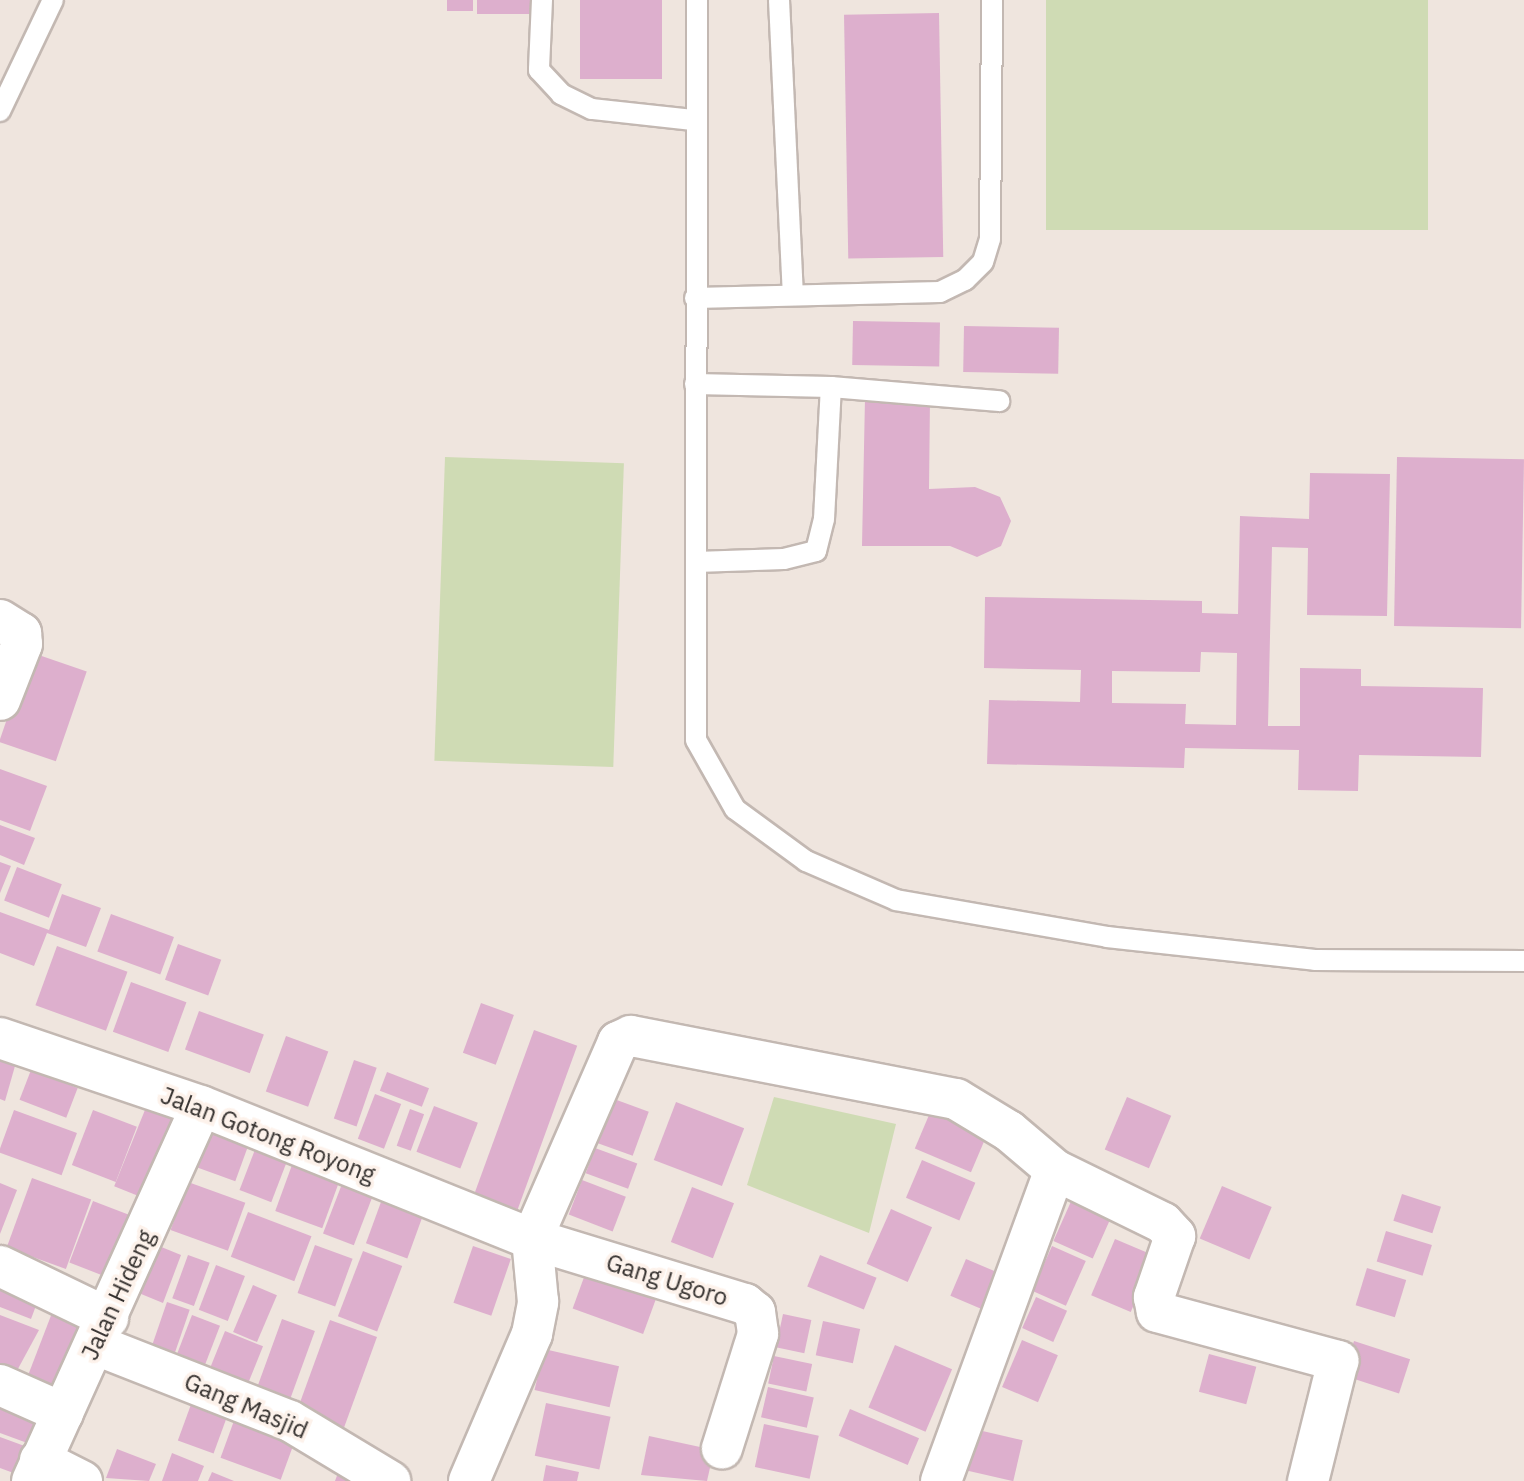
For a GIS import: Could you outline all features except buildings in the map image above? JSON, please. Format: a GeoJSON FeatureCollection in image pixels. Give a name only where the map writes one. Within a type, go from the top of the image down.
{"type":"FeatureCollection","features":[{"type":"Feature","properties":{"kind":"street"},"geometry":{"type":"LineString","coordinates":[[0,620],[21,633],[22,644],[0,700]]}},
{"type":"Feature","properties":{"kind":"street"},"geometry":{"type":"LineString","coordinates":[[469,1481],[532,1334],[538,1302],[532,1239],[618,1042],[631,1036],[956,1099],[1009,1131],[1055,1170],[1175,1231],[1154,1297],[1157,1312],[1338,1361],[1308,1481]]}},
{"type":"Feature","properties":{"kind":"street","name":"Jalan Gotong Royong"},"geometry":{"type":"LineString","coordinates":[[0,1038],[201,1106],[532,1239]]}},
{"type":"Feature","properties":{"kind":"street","name":"Jalan Hideng"},"geometry":{"type":"LineString","coordinates":[[36,1471],[102,1331],[201,1106]]}},
{"type":"Feature","properties":{"kind":"street"},"geometry":{"type":"LineString","coordinates":[[941,1481],[1055,1170]]}},
{"type":"Feature","properties":{"kind":"street","name":"Gang Ugoro"},"geometry":{"type":"LineString","coordinates":[[532,1239],[745,1304],[755,1312],[758,1334],[722,1448]]}},
{"type":"Feature","properties":{"kind":"street","name":"Gang Masjid"},"geometry":{"type":"LineString","coordinates":[[0,1266],[102,1331],[290,1421],[390,1481]]}},
{"type":"Feature","properties":{"kind":"street"},"geometry":{"type":"LineString","coordinates":[[0,1385],[63,1413]]}},
{"type":"Feature","properties":{"kind":"street"},"geometry":{"type":"LineString","coordinates":[[36,1471],[82,1481]]}},
{"type":"Feature","properties":{"kind":"lane"},"geometry":{"type":"LineString","coordinates":[[0,111],[53,0]]}},
{"type":"Feature","properties":{"kind":"lane"},"geometry":{"type":"LineString","coordinates":[[542,0],[539,70],[561,94],[592,109],[694,120]]}},
{"type":"Feature","properties":{"kind":"lane"},"geometry":{"type":"LineString","coordinates":[[697,0],[694,120],[696,740],[735,809],[806,861],[896,900],[1107,937],[1315,960],[1524,961]]}},
{"type":"Feature","properties":{"kind":"lane"},"geometry":{"type":"LineString","coordinates":[[779,0],[793,292]]}},
{"type":"Feature","properties":{"kind":"lane"},"geometry":{"type":"LineString","coordinates":[[695,298],[793,292],[940,292],[965,280],[983,262],[990,239],[992,0]]}},
{"type":"Feature","properties":{"kind":"lane"},"geometry":{"type":"LineString","coordinates":[[695,384],[831,387],[999,401]]}},
{"type":"Feature","properties":{"kind":"lane"},"geometry":{"type":"LineString","coordinates":[[696,562],[784,559],[816,551],[824,519],[831,387]]}},
{"type":"Feature","properties":{"kind":"green space"},"geometry":{"type":"Polygon","coordinates":[[[1046,0],[1428,0],[1428,230],[1046,230],[1046,0]]]}},
{"type":"Feature","properties":{"kind":"green space"},"geometry":{"type":"Polygon","coordinates":[[[445,457],[624,463],[613,767],[434,761],[445,457]]]}},
{"type":"Feature","properties":{"kind":"green space"},"geometry":{"type":"Polygon","coordinates":[[[774,1097],[896,1124],[869,1233],[747,1185],[774,1097]]]}}]}
